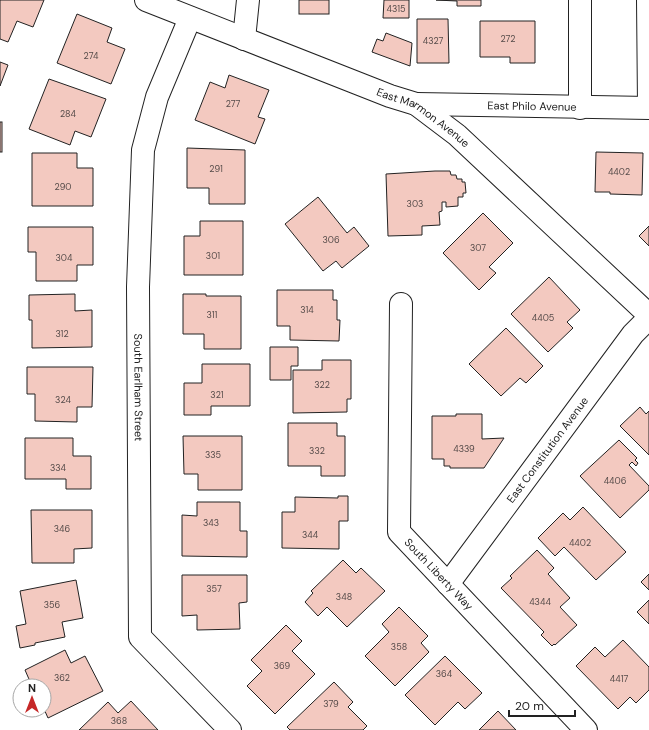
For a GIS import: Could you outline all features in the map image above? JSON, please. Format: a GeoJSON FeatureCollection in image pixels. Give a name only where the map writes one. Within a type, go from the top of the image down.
{"type":"FeatureCollection","features":[{"type":"Feature","properties":{"kind":"street","name":"East Marmon Avenue"},"geometry":{"type":"LineString","coordinates":[[146,0],[390,96],[416,104],[457,135],[649,315]]}},
{"type":"Feature","properties":{"kind":"street"},"geometry":{"type":"LineString","coordinates":[[244,39],[248,0]]}},
{"type":"Feature","properties":{"kind":"street"},"geometry":{"type":"LineString","coordinates":[[580,0],[580,108]]}},
{"type":"Feature","properties":{"kind":"street"},"geometry":{"type":"LineString","coordinates":[[648,0],[649,107]]}},
{"type":"Feature","properties":{"kind":"street","name":"South Earlham Street"},"geometry":{"type":"LineString","coordinates":[[190,18],[157,97],[143,150],[138,287],[140,637],[230,730]]}},
{"type":"Feature","properties":{"kind":"street","name":"East Philo Avenue"},"geometry":{"type":"LineString","coordinates":[[416,104],[580,108],[649,107]]}},
{"type":"Feature","properties":{"kind":"street","name":"South Liberty Way"},"geometry":{"type":"LineString","coordinates":[[401,304],[399,532],[586,730]]}},
{"type":"Feature","properties":{"kind":"street","name":"East Constitution Avenue"},"geometry":{"type":"LineString","coordinates":[[448,584],[634,334],[649,318]]}},
{"type":"Feature","properties":{"kind":"building"},"geometry":{"type":"Polygon","coordinates":[[[0,0],[44,0],[33,27],[17,21],[8,42],[0,39],[0,0]]]}},
{"type":"Feature","properties":{"kind":"building"},"geometry":{"type":"Polygon","coordinates":[[[299,0],[329,0],[329,14],[299,14],[299,0]]]}},
{"type":"Feature","properties":{"kind":"building"},"geometry":{"type":"Polygon","coordinates":[[[384,0],[409,0],[409,18],[383,18],[384,0]]]}},
{"type":"Feature","properties":{"kind":"building"},"geometry":{"type":"Polygon","coordinates":[[[436,0],[481,0],[481,6],[457,6],[457,1],[436,0]]]}},
{"type":"Feature","properties":{"kind":"building"},"geometry":{"type":"Polygon","coordinates":[[[77,14],[112,28],[107,42],[125,49],[111,84],[57,63],[77,14]]]}},
{"type":"Feature","properties":{"kind":"building"},"geometry":{"type":"Polygon","coordinates":[[[417,19],[448,19],[449,63],[417,63],[417,19]]]}},
{"type":"Feature","properties":{"kind":"building"},"geometry":{"type":"Polygon","coordinates":[[[480,21],[535,21],[535,63],[510,63],[510,57],[480,57],[480,21]]]}},
{"type":"Feature","properties":{"kind":"building"},"geometry":{"type":"Polygon","coordinates":[[[386,33],[412,43],[410,66],[372,52],[377,39],[383,41],[386,33]]]}},
{"type":"Feature","properties":{"kind":"building"},"geometry":{"type":"Polygon","coordinates":[[[0,62],[8,65],[0,86],[0,62]]]}},
{"type":"Feature","properties":{"kind":"building"},"geometry":{"type":"Polygon","coordinates":[[[229,75],[269,90],[258,117],[265,119],[255,144],[195,120],[210,82],[225,88],[229,75]]]}},
{"type":"Feature","properties":{"kind":"building"},"geometry":{"type":"Polygon","coordinates":[[[49,79],[106,99],[91,137],[75,131],[70,145],[29,129],[49,79]]]}},
{"type":"Feature","properties":{"kind":"building"},"geometry":{"type":"Polygon","coordinates":[[[0,122],[2,122],[2,152],[0,152],[0,122]]]}},
{"type":"Feature","properties":{"kind":"building"},"geometry":{"type":"Polygon","coordinates":[[[187,148],[245,150],[245,204],[209,204],[209,188],[187,188],[187,148]]]}},
{"type":"Feature","properties":{"kind":"building"},"geometry":{"type":"Polygon","coordinates":[[[596,152],[643,153],[642,195],[595,192],[596,152]]]}},
{"type":"Feature","properties":{"kind":"building"},"geometry":{"type":"Polygon","coordinates":[[[32,153],[77,153],[77,168],[93,168],[93,206],[32,206],[32,153]]]}},
{"type":"Feature","properties":{"kind":"building"},"geometry":{"type":"Polygon","coordinates":[[[450,171],[451,175],[456,175],[457,179],[462,179],[462,182],[465,182],[466,193],[463,193],[463,197],[458,197],[458,206],[446,207],[446,202],[442,202],[442,211],[439,212],[440,225],[422,226],[422,235],[388,236],[386,174],[450,171]]]}},
{"type":"Feature","properties":{"kind":"building"},"geometry":{"type":"Polygon","coordinates":[[[318,197],[347,233],[354,227],[369,246],[342,268],[336,261],[323,271],[285,224],[318,197]]]}},
{"type":"Feature","properties":{"kind":"building"},"geometry":{"type":"Polygon","coordinates":[[[483,213],[513,243],[489,267],[496,273],[479,290],[443,253],[483,213]]]}},
{"type":"Feature","properties":{"kind":"building"},"geometry":{"type":"Polygon","coordinates":[[[200,221],[243,221],[243,275],[184,275],[184,236],[200,236],[200,221]]]}},
{"type":"Feature","properties":{"kind":"building"},"geometry":{"type":"Polygon","coordinates":[[[649,226],[649,246],[639,236],[649,226]]]}},
{"type":"Feature","properties":{"kind":"building"},"geometry":{"type":"Polygon","coordinates":[[[28,227],[93,227],[93,265],[77,265],[77,281],[36,281],[36,252],[28,252],[28,227]]]}},
{"type":"Feature","properties":{"kind":"building"},"geometry":{"type":"Polygon","coordinates":[[[549,277],[580,310],[567,322],[573,328],[548,352],[511,314],[549,277]]]}},
{"type":"Feature","properties":{"kind":"building"},"geometry":{"type":"Polygon","coordinates":[[[277,290],[333,290],[333,300],[337,300],[337,320],[340,320],[339,341],[290,340],[290,326],[277,326],[277,290]]]}},
{"type":"Feature","properties":{"kind":"building"},"geometry":{"type":"Polygon","coordinates":[[[75,294],[75,311],[92,310],[92,347],[32,348],[32,320],[29,320],[29,295],[75,294]]]}},
{"type":"Feature","properties":{"kind":"building"},"geometry":{"type":"Polygon","coordinates":[[[183,294],[206,294],[206,296],[241,296],[241,349],[204,349],[204,334],[183,334],[183,294]]]}},
{"type":"Feature","properties":{"kind":"building"},"geometry":{"type":"Polygon","coordinates":[[[506,328],[543,366],[526,383],[520,378],[501,396],[469,364],[506,328]]]}},
{"type":"Feature","properties":{"kind":"building"},"geometry":{"type":"Polygon","coordinates":[[[270,347],[298,347],[298,366],[291,366],[291,380],[270,380],[270,347]]]}},
{"type":"Feature","properties":{"kind":"building"},"geometry":{"type":"Polygon","coordinates":[[[322,360],[351,360],[351,399],[347,399],[347,412],[293,413],[293,370],[322,370],[322,360]]]}},
{"type":"Feature","properties":{"kind":"building"},"geometry":{"type":"Polygon","coordinates":[[[202,364],[250,364],[250,406],[211,406],[211,415],[184,415],[184,383],[202,383],[202,364]]]}},
{"type":"Feature","properties":{"kind":"building"},"geometry":{"type":"Polygon","coordinates":[[[27,367],[93,367],[92,407],[77,407],[77,422],[35,421],[35,394],[27,394],[27,367]]]}},
{"type":"Feature","properties":{"kind":"building"},"geometry":{"type":"Polygon","coordinates":[[[640,407],[646,414],[649,411],[649,455],[620,426],[640,407]]]}},
{"type":"Feature","properties":{"kind":"building"},"geometry":{"type":"Polygon","coordinates":[[[456,414],[482,414],[482,439],[504,438],[484,468],[450,468],[450,466],[444,466],[444,459],[432,459],[432,416],[456,416],[456,414]]]}},
{"type":"Feature","properties":{"kind":"building"},"geometry":{"type":"Polygon","coordinates":[[[288,423],[337,423],[337,436],[345,436],[345,476],[321,476],[321,466],[288,466],[288,423]]]}},
{"type":"Feature","properties":{"kind":"building"},"geometry":{"type":"Polygon","coordinates":[[[183,436],[242,436],[242,490],[198,490],[198,474],[184,474],[183,436]]]}},
{"type":"Feature","properties":{"kind":"building"},"geometry":{"type":"Polygon","coordinates":[[[25,438],[73,438],[73,456],[91,456],[91,489],[66,489],[66,479],[25,479],[25,438]]]}},
{"type":"Feature","properties":{"kind":"building"},"geometry":{"type":"Polygon","coordinates":[[[619,440],[637,458],[635,460],[638,463],[636,466],[632,462],[629,465],[649,486],[649,490],[620,518],[580,476],[619,440]]]}},
{"type":"Feature","properties":{"kind":"building"},"geometry":{"type":"Polygon","coordinates":[[[338,496],[348,496],[348,521],[339,521],[339,549],[282,548],[282,512],[295,512],[295,497],[338,498],[338,496]]]}},
{"type":"Feature","properties":{"kind":"building"},"geometry":{"type":"Polygon","coordinates":[[[197,502],[240,502],[240,531],[247,531],[247,557],[182,556],[182,515],[197,516],[197,502]]]}},
{"type":"Feature","properties":{"kind":"building"},"geometry":{"type":"Polygon","coordinates":[[[583,507],[626,552],[596,580],[564,547],[555,556],[538,538],[563,513],[570,520],[583,507]]]}},
{"type":"Feature","properties":{"kind":"building"},"geometry":{"type":"Polygon","coordinates":[[[31,510],[92,510],[92,548],[74,549],[74,563],[32,563],[31,510]]]}},
{"type":"Feature","properties":{"kind":"building"},"geometry":{"type":"Polygon","coordinates":[[[537,550],[554,568],[548,574],[570,598],[560,607],[577,625],[552,646],[541,635],[544,632],[501,588],[512,578],[510,576],[537,550]]]}},
{"type":"Feature","properties":{"kind":"building"},"geometry":{"type":"Polygon","coordinates":[[[343,560],[356,573],[361,568],[385,591],[347,627],[327,607],[318,616],[305,602],[313,593],[311,591],[343,560]]]}},
{"type":"Feature","properties":{"kind":"building"},"geometry":{"type":"Polygon","coordinates":[[[649,574],[649,590],[641,582],[649,574]]]}},
{"type":"Feature","properties":{"kind":"building"},"geometry":{"type":"Polygon","coordinates":[[[182,575],[247,575],[247,602],[239,603],[240,629],[197,630],[197,615],[182,616],[182,575]]]}},
{"type":"Feature","properties":{"kind":"building"},"geometry":{"type":"Polygon","coordinates":[[[76,580],[83,618],[62,622],[65,637],[35,643],[35,645],[20,648],[16,626],[26,624],[20,591],[76,580]]]}},
{"type":"Feature","properties":{"kind":"building"},"geometry":{"type":"Polygon","coordinates":[[[649,600],[649,624],[637,612],[649,600]]]}},
{"type":"Feature","properties":{"kind":"building"},"geometry":{"type":"Polygon","coordinates":[[[399,607],[428,636],[421,643],[429,652],[395,686],[365,656],[389,632],[382,624],[399,607]]]}},
{"type":"Feature","properties":{"kind":"building"},"geometry":{"type":"Polygon","coordinates":[[[286,625],[302,641],[292,651],[315,674],[275,714],[247,686],[262,671],[251,660],[286,625]]]}},
{"type":"Feature","properties":{"kind":"building"},"geometry":{"type":"Polygon","coordinates":[[[623,640],[649,667],[649,690],[636,703],[630,697],[618,709],[576,666],[595,647],[605,657],[623,640]]]}},
{"type":"Feature","properties":{"kind":"building"},"geometry":{"type":"Polygon","coordinates":[[[65,650],[71,663],[85,656],[103,691],[52,716],[52,678],[28,678],[25,670],[65,650]]]}},
{"type":"Feature","properties":{"kind":"building"},"geometry":{"type":"Polygon","coordinates":[[[445,656],[482,693],[465,709],[458,702],[435,725],[405,695],[445,656]]]}},
{"type":"Feature","properties":{"kind":"building"},"geometry":{"type":"Polygon","coordinates":[[[334,682],[353,702],[348,707],[367,726],[363,730],[290,730],[287,727],[334,682]]]}},
{"type":"Feature","properties":{"kind":"building"},"geometry":{"type":"Polygon","coordinates":[[[131,701],[158,730],[79,730],[108,702],[118,713],[131,701]]]}},
{"type":"Feature","properties":{"kind":"building"},"geometry":{"type":"Polygon","coordinates":[[[498,711],[516,730],[479,730],[498,711]]]}}]}
